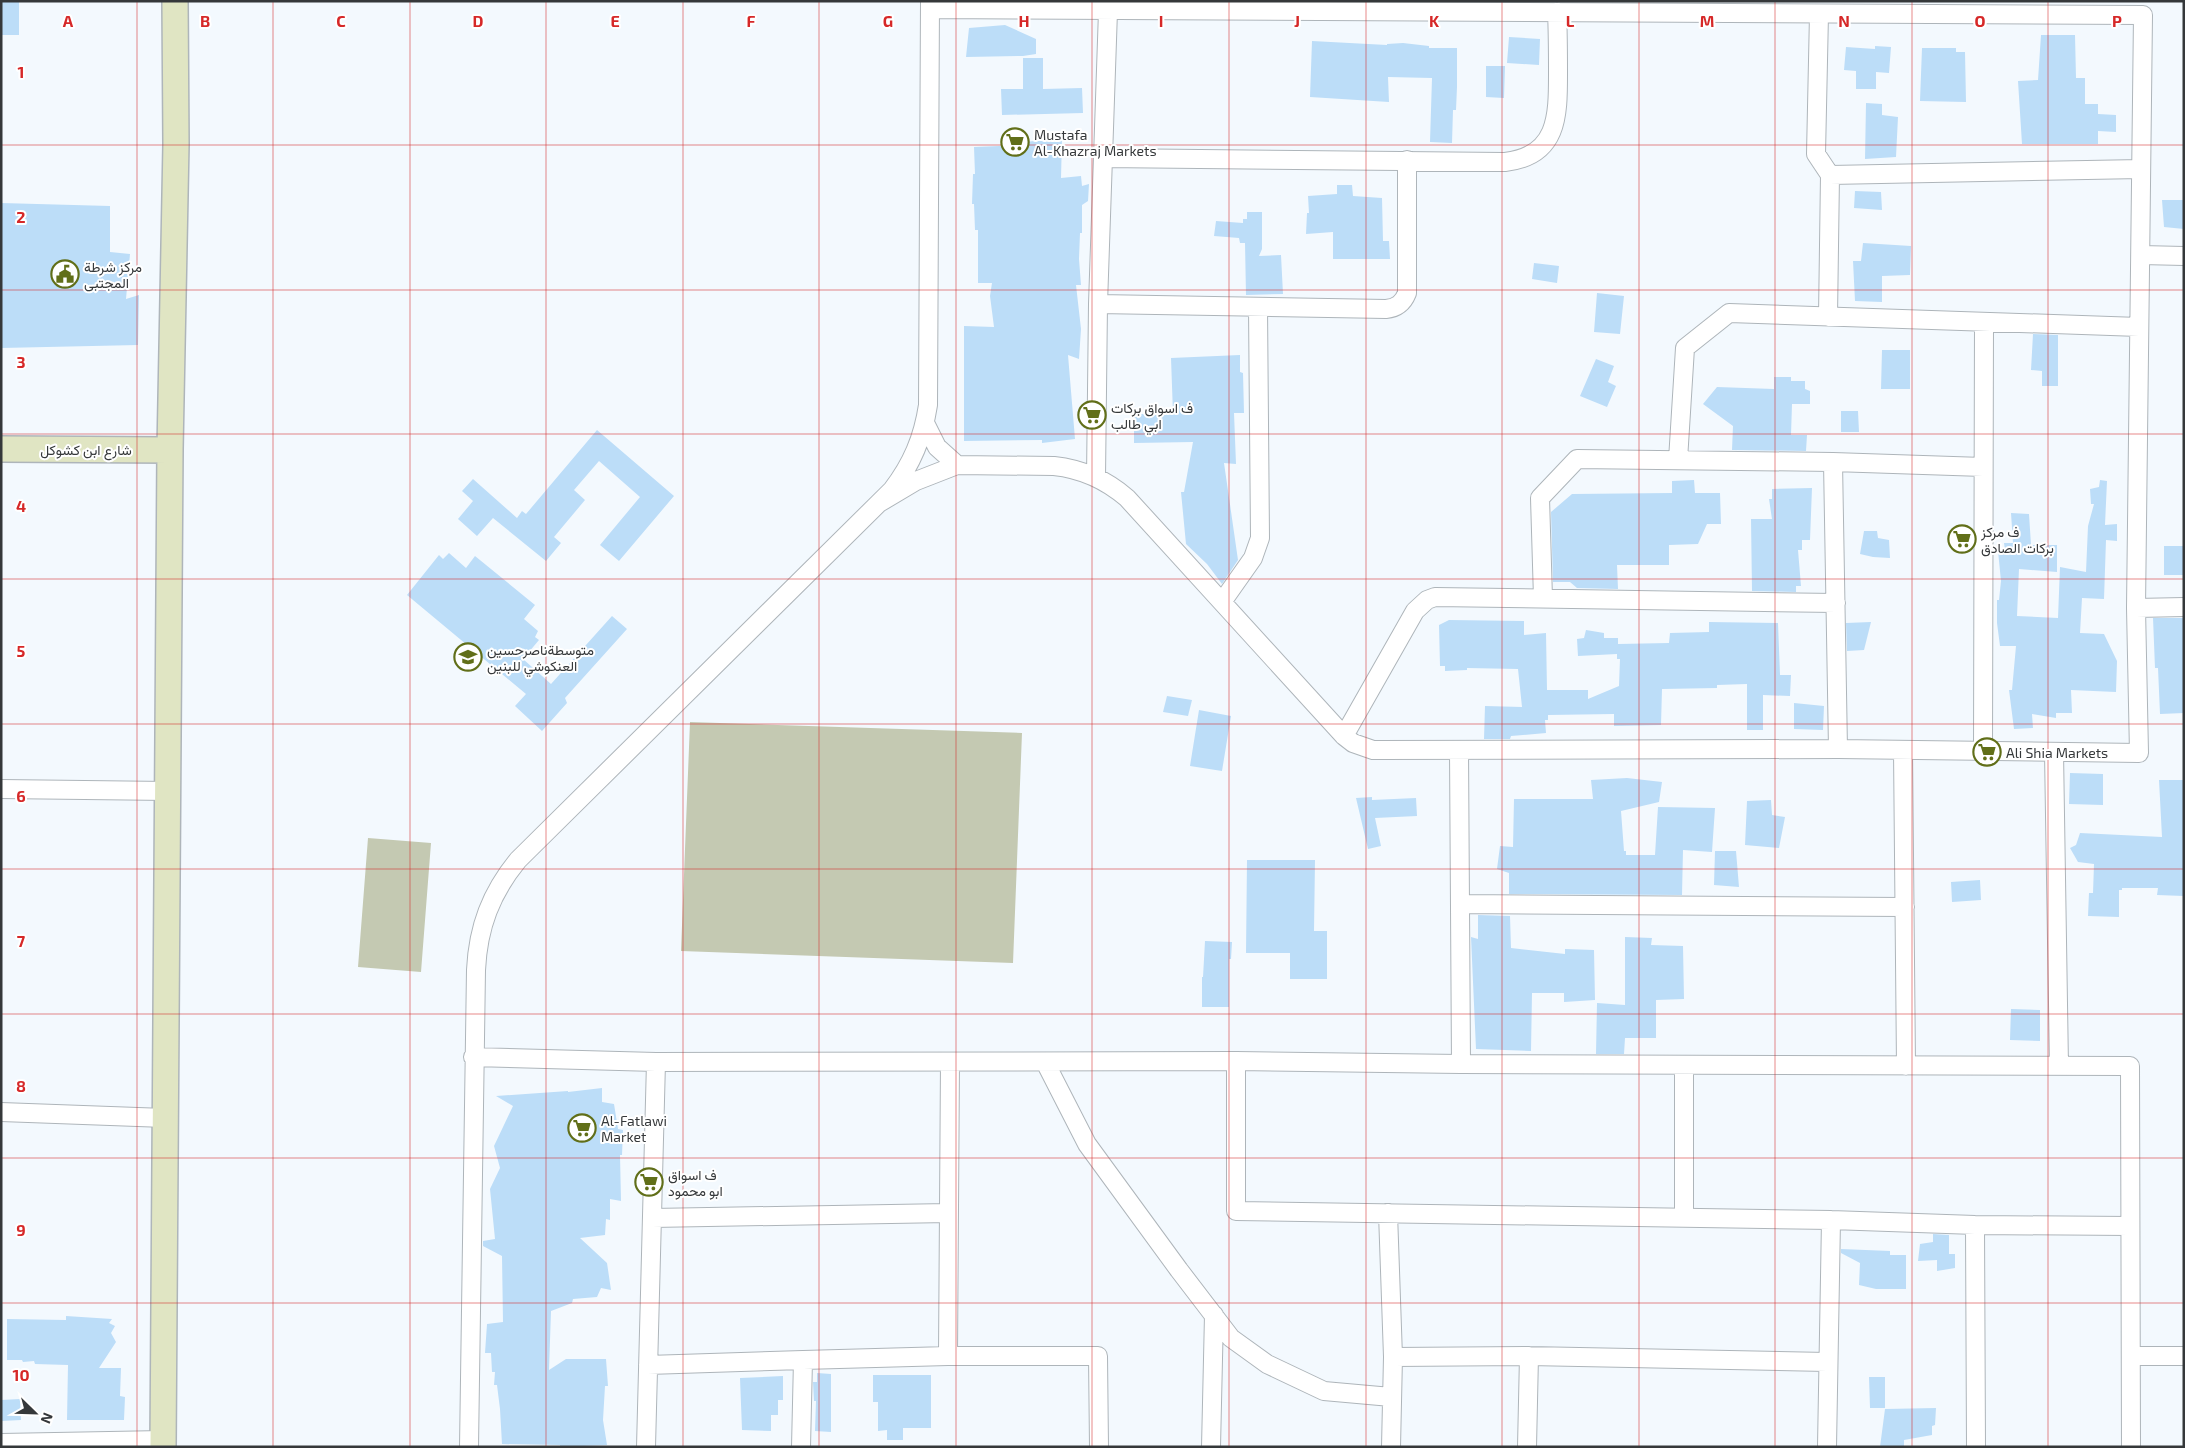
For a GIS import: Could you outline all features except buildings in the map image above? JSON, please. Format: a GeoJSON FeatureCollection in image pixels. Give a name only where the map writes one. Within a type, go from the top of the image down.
{"type":"FeatureCollection","features":[{"type":"Feature","properties":{"kind":"street"},"geometry":{"type":"LineString","coordinates":[[1,1443],[163,1444],[170,450],[176,144],[175,1]]}},
{"type":"Feature","properties":{"kind":"street"},"geometry":{"type":"LineString","coordinates":[[469,1447],[474,1057],[477,950],[480,930],[489,905],[505,876],[547,831],[879,503],[903,475],[916,450],[925,424],[928,386],[930,5],[1108,10],[1253,6],[1557,12],[1699,7],[1819,14],[1995,8],[2143,15],[2142,255],[2139,327],[2136,608],[2139,753],[1838,749],[1373,750],[1358,745],[1344,736],[1127,498],[1096,476],[1054,466],[957,465],[916,481],[879,503]]}},
{"type":"Feature","properties":{"kind":"street"},"geometry":{"type":"LineString","coordinates":[[1096,476],[1098,304],[1108,10]]}},
{"type":"Feature","properties":{"kind":"street"},"geometry":{"type":"LineString","coordinates":[[1103,158],[1514,161],[1530,154],[1546,141],[1554,125],[1558,108],[1557,12]]}},
{"type":"Feature","properties":{"kind":"street"},"geometry":{"type":"LineString","coordinates":[[1819,14],[1816,154],[1830,175],[1828,317]]}},
{"type":"Feature","properties":{"kind":"street"},"geometry":{"type":"LineString","coordinates":[[1098,304],[1392,308],[1402,303],[1407,293],[1407,160]]}},
{"type":"Feature","properties":{"kind":"street"},"geometry":{"type":"LineString","coordinates":[[1830,175],[2141,169]]}},
{"type":"Feature","properties":{"kind":"street"},"geometry":{"type":"LineString","coordinates":[[2142,255],[2184,256]]}},
{"type":"Feature","properties":{"kind":"street"},"geometry":{"type":"LineString","coordinates":[[1222,602],[1253,558],[1260,538],[1258,307]]}},
{"type":"Feature","properties":{"kind":"street"},"geometry":{"type":"LineString","coordinates":[[1678,460],[1685,348],[1729,313],[2139,327]]}},
{"type":"Feature","properties":{"kind":"street"},"geometry":{"type":"LineString","coordinates":[[1983,751],[1984,322]]}},
{"type":"Feature","properties":{"kind":"street"},"geometry":{"type":"LineString","coordinates":[[925,424],[937,447],[957,465]]}},
{"type":"Feature","properties":{"kind":"street","name":"شارع ابن كشوكل"},"geometry":{"type":"LineString","coordinates":[[1,449],[170,450]]}},
{"type":"Feature","properties":{"kind":"street"},"geometry":{"type":"LineString","coordinates":[[1543,598],[1540,498],[1577,459],[1833,462],[1983,467]]}},
{"type":"Feature","properties":{"kind":"street"},"geometry":{"type":"LineString","coordinates":[[1833,462],[1838,749]]}},
{"type":"Feature","properties":{"kind":"street"},"geometry":{"type":"LineString","coordinates":[[1344,736],[1415,611],[1427,600],[1443,596],[1836,603]]}},
{"type":"Feature","properties":{"kind":"street"},"geometry":{"type":"LineString","coordinates":[[2136,608],[2184,607]]}},
{"type":"Feature","properties":{"kind":"street"},"geometry":{"type":"LineString","coordinates":[[1459,750],[1461,1064]]}},
{"type":"Feature","properties":{"kind":"street"},"geometry":{"type":"LineString","coordinates":[[1903,750],[1906,1066]]}},
{"type":"Feature","properties":{"kind":"street"},"geometry":{"type":"LineString","coordinates":[[2054,752],[2059,1066]]}},
{"type":"Feature","properties":{"kind":"street"},"geometry":{"type":"LineString","coordinates":[[1,790],[168,791]]}},
{"type":"Feature","properties":{"kind":"street"},"geometry":{"type":"LineString","coordinates":[[1460,904],[1905,907]]}},
{"type":"Feature","properties":{"kind":"street"},"geometry":{"type":"LineString","coordinates":[[474,1057],[656,1062],[1236,1061],[1461,1064],[2130,1066],[2131,1447]]}},
{"type":"Feature","properties":{"kind":"street"},"geometry":{"type":"LineString","coordinates":[[1236,1061],[1236,1211],[1831,1220],[1975,1225],[2130,1226]]}},
{"type":"Feature","properties":{"kind":"street"},"geometry":{"type":"LineString","coordinates":[[646,1447],[656,1062]]}},
{"type":"Feature","properties":{"kind":"street"},"geometry":{"type":"LineString","coordinates":[[948,1356],[950,1062]]}},
{"type":"Feature","properties":{"kind":"street"},"geometry":{"type":"LineString","coordinates":[[1045,1062],[1087,1144],[1231,1338],[1267,1364],[1324,1391],[1391,1397]]}},
{"type":"Feature","properties":{"kind":"street"},"geometry":{"type":"LineString","coordinates":[[1684,1065],[1684,1218]]}},
{"type":"Feature","properties":{"kind":"street"},"geometry":{"type":"LineString","coordinates":[[1,1112],[166,1118]]}},
{"type":"Feature","properties":{"kind":"street"},"geometry":{"type":"LineString","coordinates":[[652,1218],[948,1212]]}},
{"type":"Feature","properties":{"kind":"street"},"geometry":{"type":"LineString","coordinates":[[1388,1213],[1393,1357],[1391,1447]]}},
{"type":"Feature","properties":{"kind":"street"},"geometry":{"type":"LineString","coordinates":[[1827,1447],[1831,1220]]}},
{"type":"Feature","properties":{"kind":"street"},"geometry":{"type":"LineString","coordinates":[[1975,1225],[1976,1447]]}},
{"type":"Feature","properties":{"kind":"street"},"geometry":{"type":"LineString","coordinates":[[1211,1447],[1214,1315]]}},
{"type":"Feature","properties":{"kind":"street"},"geometry":{"type":"LineString","coordinates":[[648,1365],[948,1356],[1098,1356],[1099,1447]]}},
{"type":"Feature","properties":{"kind":"street"},"geometry":{"type":"LineString","coordinates":[[1393,1357],[1529,1356],[1827,1362]]}},
{"type":"Feature","properties":{"kind":"street"},"geometry":{"type":"LineString","coordinates":[[1527,1447],[1529,1356]]}},
{"type":"Feature","properties":{"kind":"street"},"geometry":{"type":"LineString","coordinates":[[2132,1356],[2184,1356]]}},
{"type":"Feature","properties":{"kind":"street"},"geometry":{"type":"LineString","coordinates":[[801,1447],[804,1360]]}},
{"type":"Feature","properties":{"kind":"green space"},"geometry":{"type":"Polygon","coordinates":[[[690,722],[1022,733],[1013,963],[681,951],[690,722]]]}},
{"type":"Feature","properties":{"kind":"green space"},"geometry":{"type":"Polygon","coordinates":[[[368,838],[431,843],[421,972],[358,967],[368,838]]]}},
{"type":"Feature","properties":{"kind":"place","name":"Mustafa Al-Khazraj Markets"},"geometry":{"type":"Point","coordinates":[1015,142]}},
{"type":"Feature","properties":{"kind":"place","name":"مركز شرطة المجتبى"},"geometry":{"type":"Point","coordinates":[65,274]}},
{"type":"Feature","properties":{"kind":"place","name":"ف اسواق بركات ابي طالب"},"geometry":{"type":"Point","coordinates":[1092,415]}},
{"type":"Feature","properties":{"kind":"place","name":"ف مركز بركات الصادق"},"geometry":{"type":"Point","coordinates":[1962,539]}},
{"type":"Feature","properties":{"kind":"place","name":"متوسطةناصرحسين العنكوشي للبنين"},"geometry":{"type":"Point","coordinates":[468,657]}},
{"type":"Feature","properties":{"kind":"place","name":"Ali Shia Markets"},"geometry":{"type":"Point","coordinates":[1987,752]}},
{"type":"Feature","properties":{"kind":"place","name":"Al-Fatlawi Market"},"geometry":{"type":"Point","coordinates":[582,1128]}},
{"type":"Feature","properties":{"kind":"place","name":"ف اسواق ابو محمود"},"geometry":{"type":"Point","coordinates":[649,1182]}}]}
